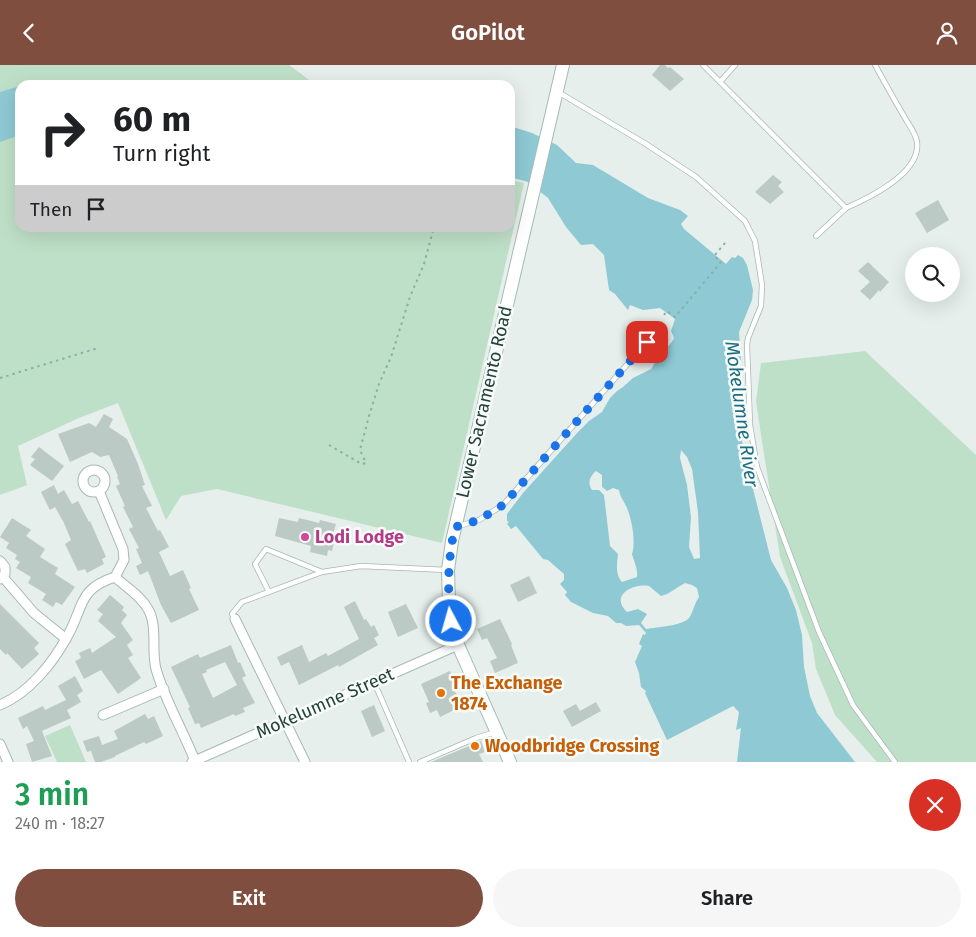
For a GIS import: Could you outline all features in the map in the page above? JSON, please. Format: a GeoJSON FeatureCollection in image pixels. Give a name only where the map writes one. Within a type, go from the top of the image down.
{"type":"FeatureCollection","features":[{"type":"Feature","properties":{"kind":"main road","name":"Lower Sacramento Road"},"geometry":{"type":"LineString","coordinates":[[510,762],[458,645],[451,621],[448,570],[455,527],[563,65]]}},
{"type":"Feature","properties":{"kind":"street"},"geometry":{"type":"LineString","coordinates":[[0,705],[16,697],[31,684],[66,639],[87,593],[96,584],[115,577],[124,560],[123,549],[99,491]]}},
{"type":"Feature","properties":{"kind":"street"},"geometry":{"type":"LineString","coordinates":[[0,561],[5,567],[2,578],[34,613],[66,639]]}},
{"type":"Feature","properties":{"kind":"street"},"geometry":{"type":"LineString","coordinates":[[115,577],[143,600],[150,611],[153,625],[153,654],[156,670],[199,760]]}},
{"type":"Feature","properties":{"kind":"street"},"geometry":{"type":"LineString","coordinates":[[235,619],[305,762]]}},
{"type":"Feature","properties":{"kind":"street","name":"Mokelumne Street"},"geometry":{"type":"LineString","coordinates":[[199,760],[458,645]]}},
{"type":"Feature","properties":{"kind":"street"},"geometry":{"type":"LineString","coordinates":[[103,715],[164,689]]}},
{"type":"Feature","properties":{"kind":"street"},"geometry":{"type":"LineString","coordinates":[[0,744],[8,762]]}},
{"type":"Feature","properties":{"kind":"lane"},"geometry":{"type":"LineString","coordinates":[[702,65],[846,208]]}},
{"type":"Feature","properties":{"kind":"lane"},"geometry":{"type":"LineString","coordinates":[[720,82],[735,65]]}},
{"type":"Feature","properties":{"kind":"lane"},"geometry":{"type":"LineString","coordinates":[[816,236],[846,208],[869,197],[901,175],[908,169],[916,153],[917,139],[875,65]]}},
{"type":"Feature","properties":{"kind":"lane"},"geometry":{"type":"LineString","coordinates":[[557,92],[646,144],[696,177],[745,221],[755,241],[762,285],[761,306],[747,345],[750,425],[757,467],[818,632],[853,705],[895,762]]}},
{"type":"Feature","properties":{"kind":"lane"},"geometry":{"type":"LineString","coordinates":[[455,527],[479,520],[503,505],[647,342],[657,337]]}},
{"type":"Feature","properties":{"kind":"lane"},"geometry":{"type":"LineString","coordinates":[[269,591],[255,564],[266,549],[322,572]]}},
{"type":"Feature","properties":{"kind":"lane"},"geometry":{"type":"LineString","coordinates":[[235,619],[232,614],[242,602],[322,572],[361,566],[448,570]]}},
{"type":"Feature","properties":{"kind":"lane"},"geometry":{"type":"LineString","coordinates":[[374,681],[409,762]]}},
{"type":"Feature","properties":{"kind":"lane"},"geometry":{"type":"LineString","coordinates":[[420,762],[496,731]]}},
{"type":"Feature","properties":{"kind":"path"},"geometry":{"type":"LineString","coordinates":[[329,445],[362,464],[366,463],[360,450],[372,404],[391,357],[410,297],[424,264],[433,232]]}},
{"type":"Feature","properties":{"kind":"path"},"geometry":{"type":"LineString","coordinates":[[664,315],[667,311],[674,317],[721,262],[714,256],[725,243]]}},
{"type":"Feature","properties":{"kind":"path"},"geometry":{"type":"LineString","coordinates":[[0,378],[98,348]]}},
{"type":"Feature","properties":{"kind":"green space"},"geometry":{"type":"Polygon","coordinates":[[[0,65],[289,65],[309,80],[15,80],[15,232],[513,232],[442,543],[217,489],[181,496],[166,520],[118,403],[79,418],[18,446],[27,485],[0,495],[0,65]]]}},
{"type":"Feature","properties":{"kind":"green space"},"geometry":{"type":"Polygon","coordinates":[[[515,181],[524,183],[515,223],[515,181]]]}},
{"type":"Feature","properties":{"kind":"green space"},"geometry":{"type":"Polygon","coordinates":[[[865,351],[976,455],[976,762],[877,762],[835,715],[816,669],[812,643],[780,557],[756,402],[761,363],[865,351]]]}},
{"type":"Feature","properties":{"kind":"green space"},"geometry":{"type":"Polygon","coordinates":[[[70,725],[86,762],[57,762],[45,736],[70,725]]]}},
{"type":"Feature","properties":{"kind":"water"},"geometry":{"type":"Polygon","coordinates":[[[15,88],[15,137],[0,142],[0,92],[15,88]]]}},
{"type":"Feature","properties":{"kind":"water"},"geometry":{"type":"Polygon","coordinates":[[[515,128],[532,133],[557,145],[576,163],[593,165],[648,198],[680,210],[688,216],[681,224],[684,229],[726,264],[732,257],[735,258],[738,255],[743,258],[747,265],[753,290],[752,300],[739,332],[741,360],[736,368],[741,437],[771,560],[787,588],[796,610],[802,635],[804,667],[810,696],[817,713],[855,762],[737,762],[741,728],[736,730],[739,712],[733,706],[667,740],[645,693],[646,691],[641,687],[635,662],[642,646],[639,644],[643,634],[645,635],[646,633],[639,625],[626,626],[616,623],[608,616],[593,613],[571,602],[565,595],[567,592],[560,584],[564,580],[564,574],[548,560],[543,559],[516,526],[511,529],[507,524],[509,522],[507,521],[507,514],[523,493],[578,432],[602,412],[610,398],[617,391],[633,378],[651,369],[656,361],[655,358],[668,347],[674,338],[671,331],[675,319],[660,308],[643,310],[630,305],[628,310],[615,294],[609,290],[604,255],[593,244],[581,245],[566,227],[548,198],[528,182],[515,178],[515,128]],[[681,450],[680,458],[687,485],[691,517],[689,547],[694,559],[700,558],[698,512],[692,469],[687,457],[681,450]],[[596,471],[591,477],[590,485],[592,490],[599,490],[604,495],[610,546],[618,554],[618,576],[622,582],[637,577],[632,554],[634,543],[633,531],[627,508],[619,490],[613,488],[607,491],[602,487],[602,475],[596,471]],[[685,583],[661,596],[649,586],[631,588],[622,596],[622,606],[627,612],[638,609],[647,614],[641,623],[646,629],[681,623],[686,621],[692,614],[699,597],[697,588],[685,583]]]}},
{"type":"Feature","properties":{"kind":"building"},"geometry":{"type":"Polygon","coordinates":[[[660,65],[670,67],[684,79],[670,91],[652,75],[660,65]]]}},
{"type":"Feature","properties":{"kind":"building"},"geometry":{"type":"Polygon","coordinates":[[[773,175],[782,182],[778,186],[784,192],[770,204],[755,192],[773,175]]]}},
{"type":"Feature","properties":{"kind":"building"},"geometry":{"type":"Polygon","coordinates":[[[938,200],[949,220],[927,233],[915,213],[938,200]]]}},
{"type":"Feature","properties":{"kind":"building"},"geometry":{"type":"Polygon","coordinates":[[[868,262],[889,282],[870,300],[860,291],[870,282],[858,271],[868,262]]]}},
{"type":"Feature","properties":{"kind":"building"},"geometry":{"type":"Polygon","coordinates":[[[104,414],[113,419],[109,427],[127,439],[138,464],[145,485],[142,486],[152,506],[146,508],[169,547],[159,552],[170,576],[183,570],[199,610],[171,623],[161,605],[148,571],[140,575],[136,566],[142,563],[136,549],[139,548],[129,529],[133,527],[123,507],[125,506],[116,486],[120,484],[109,455],[100,457],[92,452],[70,462],[58,434],[89,423],[96,427],[104,414]]]}},
{"type":"Feature","properties":{"kind":"building"},"geometry":{"type":"Polygon","coordinates":[[[39,447],[64,466],[52,481],[30,465],[35,459],[31,457],[39,447]]]}},
{"type":"Feature","properties":{"kind":"building"},"geometry":{"type":"Polygon","coordinates":[[[54,485],[58,494],[64,490],[72,504],[78,501],[90,521],[106,557],[102,559],[104,564],[87,573],[85,569],[78,571],[65,544],[71,540],[64,523],[55,507],[50,510],[41,492],[54,485]]]}},
{"type":"Feature","properties":{"kind":"building"},"geometry":{"type":"Polygon","coordinates":[[[12,518],[31,530],[26,536],[45,549],[40,557],[58,568],[55,574],[75,587],[62,605],[56,602],[53,607],[42,600],[46,594],[28,583],[31,577],[16,568],[20,562],[15,559],[17,555],[6,548],[9,543],[0,537],[12,518]]]}},
{"type":"Feature","properties":{"kind":"building"},"geometry":{"type":"Polygon","coordinates":[[[279,518],[298,522],[299,518],[319,523],[320,520],[336,524],[332,537],[335,538],[332,551],[328,550],[327,556],[310,552],[311,546],[275,536],[279,518]]]}},
{"type":"Feature","properties":{"kind":"building"},"geometry":{"type":"Polygon","coordinates":[[[529,576],[537,593],[518,602],[510,585],[529,576]]]}},
{"type":"Feature","properties":{"kind":"building"},"geometry":{"type":"Polygon","coordinates":[[[110,595],[124,607],[122,610],[127,615],[121,623],[133,640],[127,645],[133,655],[128,658],[141,678],[118,694],[101,670],[84,679],[75,661],[81,658],[79,653],[90,648],[92,653],[116,637],[98,621],[103,614],[97,610],[110,595]]]}},
{"type":"Feature","properties":{"kind":"building"},"geometry":{"type":"Polygon","coordinates":[[[355,601],[364,620],[366,619],[371,627],[374,625],[379,635],[374,638],[378,645],[339,667],[338,665],[299,685],[289,662],[281,666],[277,657],[302,645],[309,662],[326,653],[328,656],[359,639],[344,607],[355,601]]]}},
{"type":"Feature","properties":{"kind":"building"},"geometry":{"type":"Polygon","coordinates":[[[0,604],[39,643],[34,648],[39,654],[22,669],[7,653],[6,655],[0,649],[0,604]]]}},
{"type":"Feature","properties":{"kind":"building"},"geometry":{"type":"Polygon","coordinates":[[[406,604],[418,628],[398,637],[388,612],[406,604]]]}},
{"type":"Feature","properties":{"kind":"building"},"geometry":{"type":"Polygon","coordinates":[[[500,619],[512,644],[518,663],[495,673],[490,661],[497,658],[487,638],[482,640],[477,629],[500,619]]]}},
{"type":"Feature","properties":{"kind":"building"},"geometry":{"type":"Polygon","coordinates":[[[231,645],[238,663],[240,662],[246,676],[242,678],[255,703],[243,708],[245,712],[235,716],[234,714],[201,728],[199,723],[195,724],[188,708],[190,707],[171,667],[198,654],[200,658],[231,645]],[[225,662],[206,670],[207,672],[202,674],[213,698],[237,685],[225,662]]]}},
{"type":"Feature","properties":{"kind":"building","name":"The Exchange 1874"},"geometry":{"type":"Polygon","coordinates":[[[450,671],[456,683],[452,685],[462,706],[440,717],[437,710],[430,713],[426,703],[429,702],[421,684],[450,671]]]}},
{"type":"Feature","properties":{"kind":"building"},"geometry":{"type":"Polygon","coordinates":[[[75,676],[83,691],[77,695],[81,702],[67,710],[71,718],[42,731],[52,756],[32,762],[26,744],[34,741],[27,726],[23,729],[18,718],[43,706],[45,710],[66,700],[58,686],[75,676]]]}},
{"type":"Feature","properties":{"kind":"building"},"geometry":{"type":"Polygon","coordinates":[[[596,702],[601,711],[572,727],[563,711],[576,704],[580,711],[596,702]]]}},
{"type":"Feature","properties":{"kind":"building"},"geometry":{"type":"Polygon","coordinates":[[[374,705],[385,731],[372,737],[361,711],[374,705]]]}},
{"type":"Feature","properties":{"kind":"building"},"geometry":{"type":"Polygon","coordinates":[[[145,714],[148,719],[154,716],[163,736],[146,744],[144,742],[101,762],[95,762],[91,751],[87,752],[83,741],[99,736],[102,745],[118,739],[114,731],[145,714]]]}},
{"type":"Feature","properties":{"kind":"building","name":"Woodbridge Crossing"},"geometry":{"type":"Polygon","coordinates":[[[481,741],[485,752],[479,754],[483,762],[431,762],[481,741]]]}},
{"type":"Feature","properties":{"kind":"place","name":"Lodi Lodge"},"geometry":{"type":"Point","coordinates":[305,537]}},
{"type":"Feature","properties":{"kind":"place","name":"The Exchange 1874"},"geometry":{"type":"Point","coordinates":[441,693]}},
{"type":"Feature","properties":{"kind":"place","name":"Woodbridge Crossing"},"geometry":{"type":"Point","coordinates":[475,746]}},
{"type":"Feature","properties":{"kind":"route"},"geometry":{"type":"LineString","coordinates":[[451,621],[448,570],[455,527],[479,520],[503,505],[647,342]]}},
{"type":"Feature","properties":{"kind":"water label","name":"Mokelumne River"},"geometry":{"type":"Point","coordinates":[742,414]}}]}
